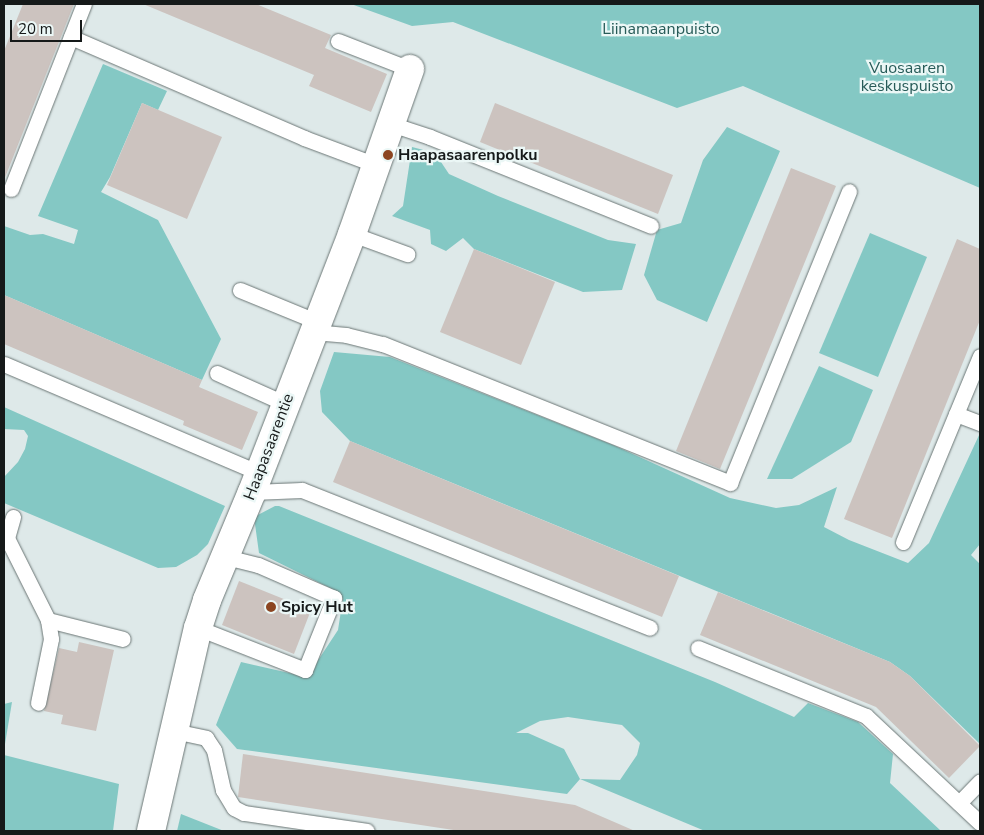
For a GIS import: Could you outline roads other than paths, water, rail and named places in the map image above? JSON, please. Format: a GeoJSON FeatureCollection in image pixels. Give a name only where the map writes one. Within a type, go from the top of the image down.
{"type":"FeatureCollection","features":[{"type":"Feature","properties":{"kind":"street","name":"Haapasaarentie"},"geometry":{"type":"LineString","coordinates":[[150,831],[198,628],[352,234],[410,69]]}},
{"type":"Feature","properties":{"kind":"lane"},"geometry":{"type":"LineString","coordinates":[[11,189],[84,4]]}},
{"type":"Feature","properties":{"kind":"lane"},"geometry":{"type":"LineString","coordinates":[[71,37],[304,138],[376,165]]}},
{"type":"Feature","properties":{"kind":"lane"},"geometry":{"type":"LineString","coordinates":[[338,41],[410,69]]}},
{"type":"Feature","properties":{"kind":"lane"},"geometry":{"type":"LineString","coordinates":[[391,124],[430,137],[651,226]]}},
{"type":"Feature","properties":{"kind":"lane"},"geometry":{"type":"LineString","coordinates":[[240,290],[315,327],[384,344],[730,483],[849,191]]}},
{"type":"Feature","properties":{"kind":"lane"},"geometry":{"type":"LineString","coordinates":[[352,234],[406,254]]}},
{"type":"Feature","properties":{"kind":"lane"},"geometry":{"type":"LineString","coordinates":[[903,542],[980,356]]}},
{"type":"Feature","properties":{"kind":"lane"},"geometry":{"type":"LineString","coordinates":[[4,364],[255,483],[302,490],[650,628]]}},
{"type":"Feature","properties":{"kind":"lane"},"geometry":{"type":"LineString","coordinates":[[217,373],[286,404]]}},
{"type":"Feature","properties":{"kind":"lane"},"geometry":{"type":"LineString","coordinates":[[956,414],[980,423]]}},
{"type":"Feature","properties":{"kind":"lane"},"geometry":{"type":"LineString","coordinates":[[14,517],[7,538],[48,620],[51,639],[38,703]]}},
{"type":"Feature","properties":{"kind":"lane"},"geometry":{"type":"LineString","coordinates":[[198,628],[305,670],[334,598],[258,565],[226,557]]}},
{"type":"Feature","properties":{"kind":"lane"},"geometry":{"type":"LineString","coordinates":[[48,620],[123,639]]}},
{"type":"Feature","properties":{"kind":"lane"},"geometry":{"type":"LineString","coordinates":[[698,648],[866,716],[980,823]]}},
{"type":"Feature","properties":{"kind":"lane"},"geometry":{"type":"LineString","coordinates":[[174,731],[206,738],[214,750],[223,790],[234,808],[244,813],[367,831]]}},
{"type":"Feature","properties":{"kind":"lane"},"geometry":{"type":"LineString","coordinates":[[959,803],[980,781]]}},
{"type":"Feature","properties":{"kind":"place","name":"Haapasaarenpolku"},"geometry":{"type":"Point","coordinates":[388,155]}},
{"type":"Feature","properties":{"kind":"place","name":"Spicy Hut"},"geometry":{"type":"Point","coordinates":[271,607]}},
{"type":"Feature","properties":{"kind":"park label","name":"Liinamaanpuisto"},"geometry":{"type":"Point","coordinates":[661,29]}},
{"type":"Feature","properties":{"kind":"park label","name":"Vuosaaren keskuspuisto"},"geometry":{"type":"Point","coordinates":[907,77]}}]}
